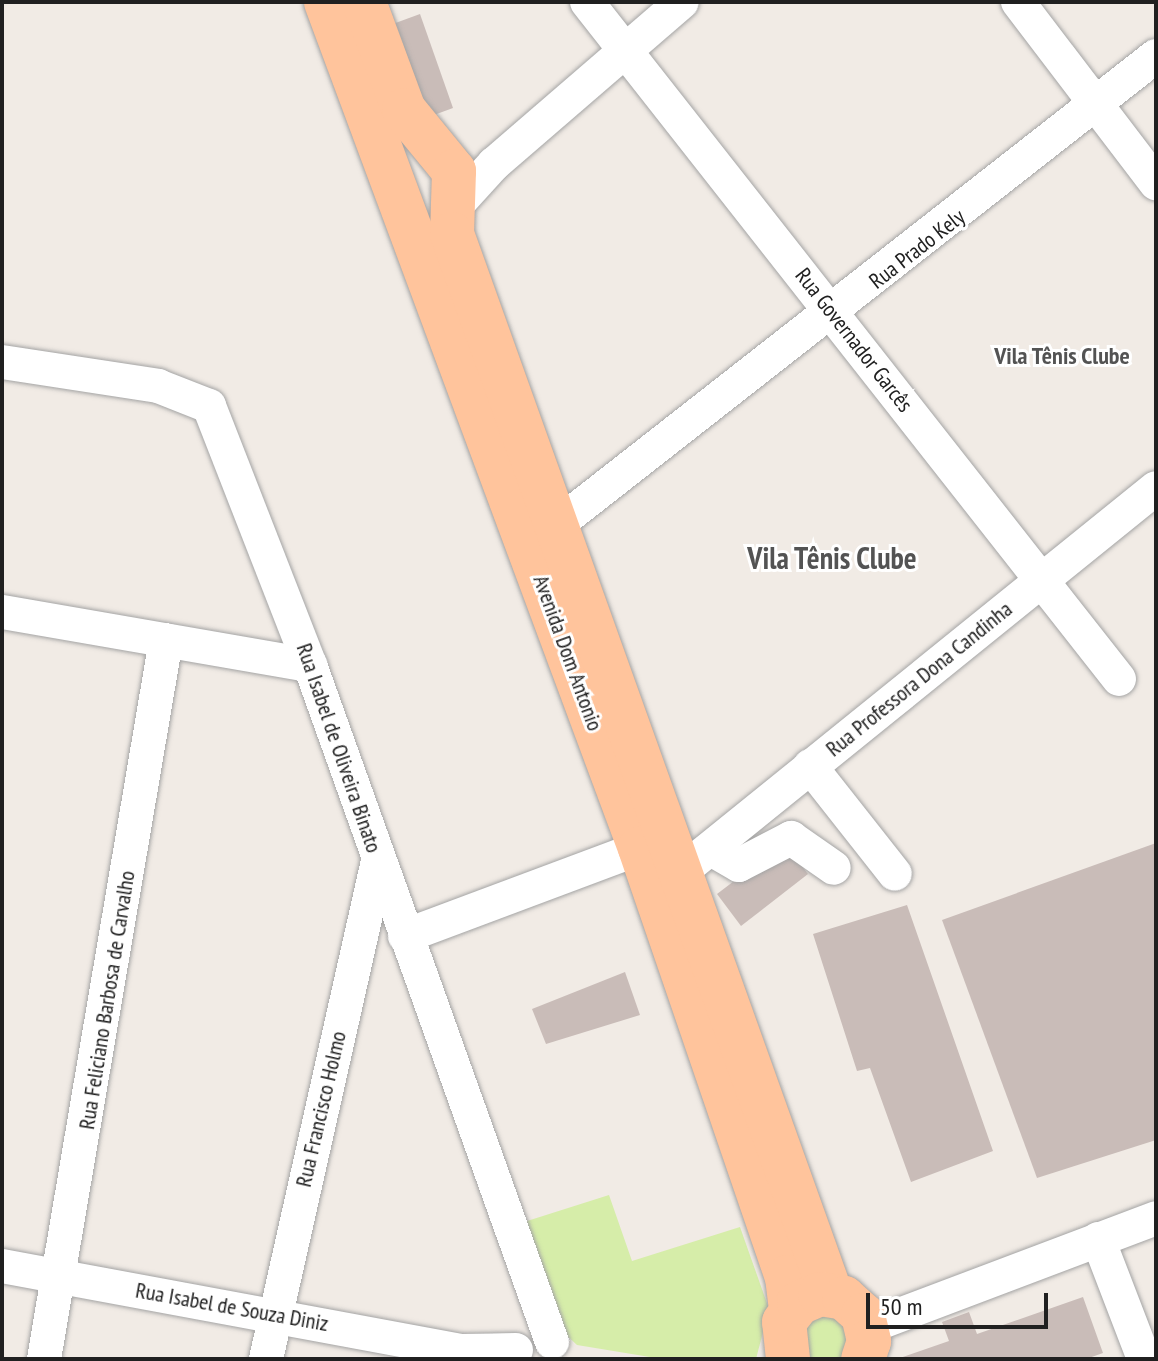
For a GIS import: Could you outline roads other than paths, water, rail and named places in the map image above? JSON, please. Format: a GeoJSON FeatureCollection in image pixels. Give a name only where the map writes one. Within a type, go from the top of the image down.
{"type":"FeatureCollection","features":[{"type":"Feature","properties":{"kind":"main road","name":"Avenida Dom Antonio"},"geometry":{"type":"LineString","coordinates":[[326,2],[640,848],[787,1277],[784,1344]]}},
{"type":"Feature","properties":{"kind":"main road","name":"Avenida Dom Antonio"},"geometry":{"type":"LineString","coordinates":[[364,2],[404,110],[442,154],[458,188],[452,234],[558,524],[696,860],[831,1294]]}},
{"type":"Feature","properties":{"kind":"main road"},"geometry":{"type":"LineString","coordinates":[[391,175],[423,156],[442,154]]}},
{"type":"Feature","properties":{"kind":"main road"},"geometry":{"type":"LineString","coordinates":[[408,222],[432,221],[453,209]]}},
{"type":"Feature","properties":{"kind":"main road"},"geometry":{"type":"LineString","coordinates":[[784,1344],[809,1297],[831,1294],[855,1305],[866,1343]]}},
{"type":"Feature","properties":{"kind":"street","name":"Rua Governador Garcês"},"geometry":{"type":"LineString","coordinates":[[587,2],[1119,679]]}},
{"type":"Feature","properties":{"kind":"street"},"geometry":{"type":"LineString","coordinates":[[453,209],[494,164],[682,2]]}},
{"type":"Feature","properties":{"kind":"street"},"geometry":{"type":"LineString","coordinates":[[1018,2],[1156,183]]}},
{"type":"Feature","properties":{"kind":"street","name":"Rua Prado Kely"},"geometry":{"type":"LineString","coordinates":[[558,524],[835,314],[1156,56]]}},
{"type":"Feature","properties":{"kind":"street"},"geometry":{"type":"LineString","coordinates":[[442,154],[494,164]]}},
{"type":"Feature","properties":{"kind":"street","name":"Rua Isabel de Oliveira Binato"},"geometry":{"type":"LineString","coordinates":[[2,362],[158,386],[209,406],[310,665],[534,1292],[535,1351]]}},
{"type":"Feature","properties":{"kind":"street","name":"Rua Professora Dona Candinha"},"geometry":{"type":"LineString","coordinates":[[696,860],[1156,488]]}},
{"type":"Feature","properties":{"kind":"street"},"geometry":{"type":"LineString","coordinates":[[2,612],[310,665]]}},
{"type":"Feature","properties":{"kind":"street","name":"Rua Feliciano Barbosa de Carvalho"},"geometry":{"type":"LineString","coordinates":[[44,1359],[61,1276],[166,640]]}},
{"type":"Feature","properties":{"kind":"street"},"geometry":{"type":"LineString","coordinates":[[810,766],[895,874]]}},
{"type":"Feature","properties":{"kind":"street"},"geometry":{"type":"LineString","coordinates":[[696,860],[739,865],[791,838],[834,868]]}},
{"type":"Feature","properties":{"kind":"street"},"geometry":{"type":"LineString","coordinates":[[405,936],[640,848]]}},
{"type":"Feature","properties":{"kind":"street","name":"Rua Francisco Holmo"},"geometry":{"type":"LineString","coordinates":[[266,1359],[378,861]]}},
{"type":"Feature","properties":{"kind":"street"},"geometry":{"type":"LineString","coordinates":[[866,1343],[1098,1239],[1156,1218]]}},
{"type":"Feature","properties":{"kind":"street"},"geometry":{"type":"LineString","coordinates":[[1098,1239],[1144,1359]]}},
{"type":"Feature","properties":{"kind":"street","name":"Rua Isabel de Souza Diniz"},"geometry":{"type":"LineString","coordinates":[[2,1266],[274,1313],[468,1355],[535,1351]]}},
{"type":"Feature","properties":{"kind":"district","name":"Vila Tênis Clube"},"geometry":{"type":"Point","coordinates":[1062,356]}},
{"type":"Feature","properties":{"kind":"district","name":"Vila Tênis Clube"},"geometry":{"type":"Point","coordinates":[832,558]}}]}
